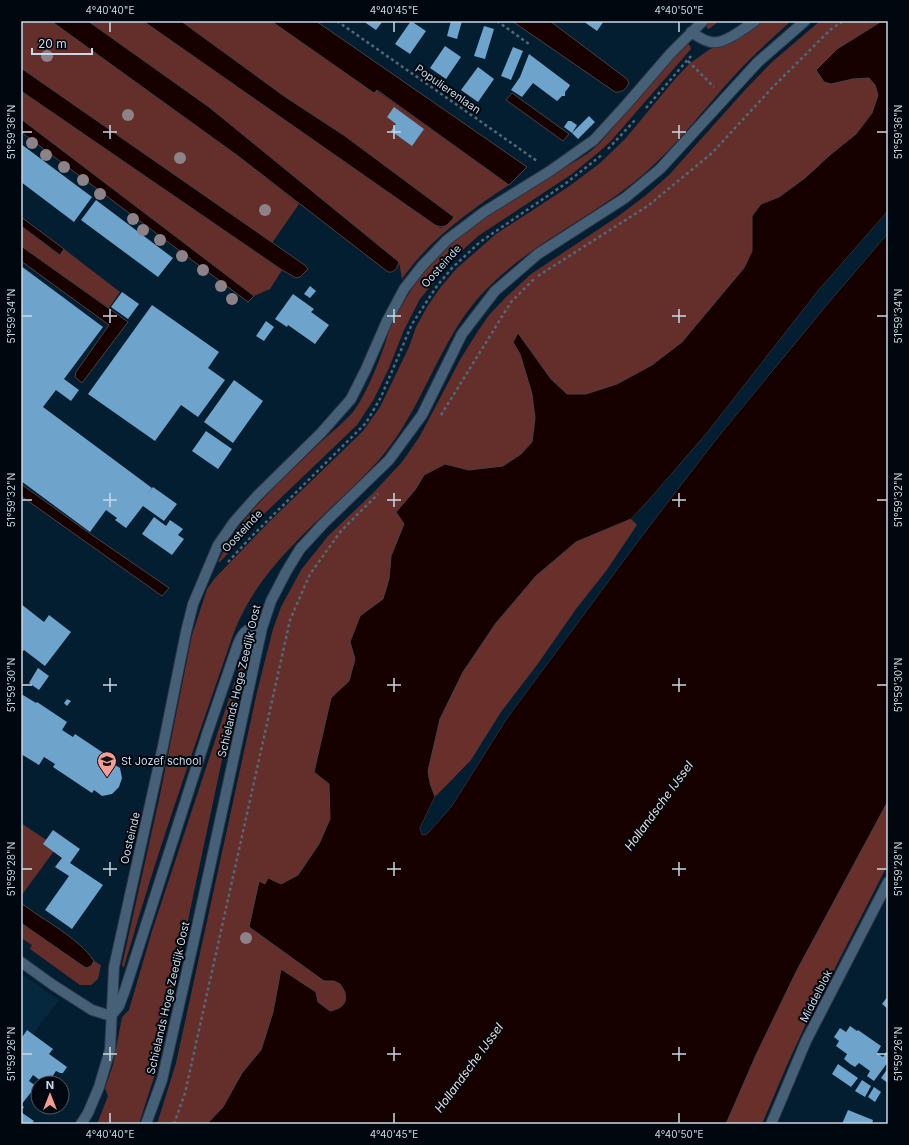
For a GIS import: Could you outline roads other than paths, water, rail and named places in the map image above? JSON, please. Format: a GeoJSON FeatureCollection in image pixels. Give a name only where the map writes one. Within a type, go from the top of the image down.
{"type":"FeatureCollection","features":[{"type":"Feature","properties":{"kind":"street","name":"Oosteinde"},"geometry":{"type":"LineString","coordinates":[[81,1124],[88,1113],[99,1087],[110,1050],[114,967],[163,746],[186,632],[193,604],[218,545],[234,522],[257,496],[321,433],[351,399],[366,369],[386,321],[404,289],[422,266],[447,240],[484,212],[550,171],[594,140],[691,32],[703,21]]}},
{"type":"Feature","properties":{"kind":"street"},"geometry":{"type":"LineString","coordinates":[[691,32],[705,41],[715,43],[722,42],[755,21]]}},
{"type":"Feature","properties":{"kind":"street","name":"Schielands Hoge Zeedijk Oost"},"geometry":{"type":"LineString","coordinates":[[146,1124],[162,1080],[262,628],[270,601],[286,572],[300,549],[323,524],[389,460],[422,415],[462,334],[495,291],[538,254],[625,198],[660,169],[758,62],[805,21]]}},
{"type":"Feature","properties":{"kind":"street","name":"Oosteinde"},"geometry":{"type":"LineString","coordinates":[[112,1016],[119,1006],[125,990],[207,734],[238,644],[242,634],[246,630],[252,628],[262,628]]}},
{"type":"Feature","properties":{"kind":"street","name":"Middelblok"},"geometry":{"type":"LineString","coordinates":[[771,1124],[806,1041],[888,882]]}},
{"type":"Feature","properties":{"kind":"street"},"geometry":{"type":"LineString","coordinates":[[21,962],[54,986],[92,1010],[112,1016]]}},
{"type":"Feature","properties":{"kind":"water"},"geometry":{"type":"Polygon","coordinates":[[[51,21],[88,21],[209,107],[399,262],[395,270],[388,272],[238,156],[51,21]]]}},
{"type":"Feature","properties":{"kind":"water"},"geometry":{"type":"Polygon","coordinates":[[[143,21],[181,21],[284,96],[345,136],[454,217],[446,226],[441,227],[435,225],[143,21]]]}},
{"type":"Feature","properties":{"kind":"water"},"geometry":{"type":"Polygon","coordinates":[[[271,21],[316,21],[527,167],[509,185],[377,90],[374,93],[271,21]]]}},
{"type":"Feature","properties":{"kind":"water"},"geometry":{"type":"Polygon","coordinates":[[[512,21],[550,21],[627,79],[629,83],[627,87],[620,92],[615,92],[512,21]]]}},
{"type":"Feature","properties":{"kind":"water","name":"Hollandsche IJssel"},"geometry":{"type":"Polygon","coordinates":[[[882,21],[888,21],[888,211],[818,291],[707,433],[631,519],[576,542],[536,576],[496,623],[463,672],[440,719],[428,771],[435,797],[420,828],[422,835],[427,834],[451,807],[507,718],[644,533],[717,438],[888,233],[888,801],[796,972],[756,1055],[726,1124],[207,1124],[223,1107],[242,1073],[261,1050],[273,1012],[281,969],[316,992],[318,1002],[330,1011],[336,1010],[343,1005],[345,1001],[345,993],[340,984],[334,981],[324,981],[249,927],[259,881],[265,884],[268,878],[281,884],[298,875],[319,844],[330,819],[329,784],[314,772],[331,698],[349,681],[355,659],[350,642],[360,616],[383,599],[389,579],[391,556],[404,524],[396,512],[415,490],[424,475],[445,464],[469,470],[503,466],[521,454],[532,442],[535,418],[532,394],[520,354],[513,342],[518,333],[551,379],[567,394],[586,394],[617,384],[652,365],[682,342],[744,268],[752,251],[752,216],[761,204],[779,197],[805,178],[856,134],[872,113],[878,95],[875,85],[869,78],[853,79],[831,84],[824,82],[816,70],[837,49],[882,21]]]}},
{"type":"Feature","properties":{"kind":"water"},"geometry":{"type":"Polygon","coordinates":[[[21,68],[306,266],[308,269],[300,277],[296,278],[282,270],[21,91],[21,68]]]}},
{"type":"Feature","properties":{"kind":"water"},"geometry":{"type":"Polygon","coordinates":[[[512,93],[569,134],[563,141],[506,100],[512,93]]]}},
{"type":"Feature","properties":{"kind":"water"},"geometry":{"type":"Polygon","coordinates":[[[21,119],[254,296],[248,302],[21,132],[21,119]]]}},
{"type":"Feature","properties":{"kind":"water"},"geometry":{"type":"Polygon","coordinates":[[[21,217],[64,249],[60,255],[21,226],[21,217]]]}},
{"type":"Feature","properties":{"kind":"water"},"geometry":{"type":"Polygon","coordinates":[[[21,246],[128,322],[82,383],[75,377],[76,372],[109,325],[21,261],[21,246]]]}},
{"type":"Feature","properties":{"kind":"water"},"geometry":{"type":"Polygon","coordinates":[[[21,484],[169,588],[162,596],[21,496],[21,484]]]}},
{"type":"Feature","properties":{"kind":"water"},"geometry":{"type":"Polygon","coordinates":[[[21,903],[70,937],[79,945],[94,961],[91,966],[86,968],[21,923],[21,903]]]}},
{"type":"Feature","properties":{"kind":"place","name":"St Jozef school"},"geometry":{"type":"Point","coordinates":[107,778]}}]}
